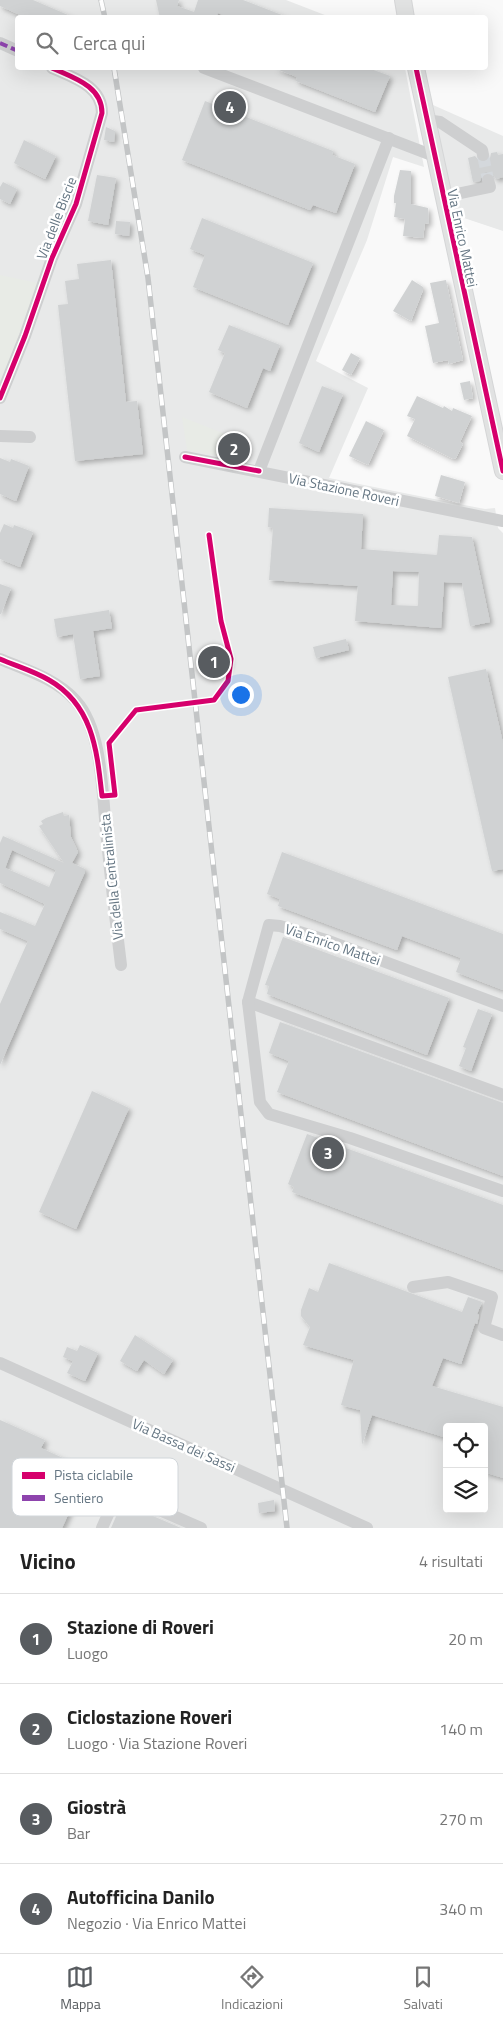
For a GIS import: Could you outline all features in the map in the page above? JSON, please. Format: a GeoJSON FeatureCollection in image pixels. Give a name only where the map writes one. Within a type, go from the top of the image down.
{"type":"FeatureCollection","features":[{"type":"Feature","properties":{"kind":"main road"},"geometry":{"type":"LineString","coordinates":[[403,0],[406,15]]}},
{"type":"Feature","properties":{"kind":"main road","name":"Via Enrico Mattei"},"geometry":{"type":"LineString","coordinates":[[416,70],[442,197],[503,471]]}},
{"type":"Feature","properties":{"kind":"street"},"geometry":{"type":"LineString","coordinates":[[0,43],[15,50]]}},
{"type":"Feature","properties":{"kind":"street","name":"Via delle Biscie"},"geometry":{"type":"LineString","coordinates":[[0,398],[25,336],[52,258],[76,204],[102,113],[102,102],[95,91],[56,70]]}},
{"type":"Feature","properties":{"kind":"street"},"geometry":{"type":"LineString","coordinates":[[209,70],[434,156]]}},
{"type":"Feature","properties":{"kind":"street"},"geometry":{"type":"LineString","coordinates":[[426,120],[440,122],[482,150],[483,155]]}},
{"type":"Feature","properties":{"kind":"street"},"geometry":{"type":"LineString","coordinates":[[259,471],[389,138]]}},
{"type":"Feature","properties":{"kind":"street"},"geometry":{"type":"LineString","coordinates":[[442,197],[490,187],[488,180]]}},
{"type":"Feature","properties":{"kind":"street"},"geometry":{"type":"LineString","coordinates":[[0,436],[30,437]]}},
{"type":"Feature","properties":{"kind":"street","name":"Via Stazione Roveri"},"geometry":{"type":"LineString","coordinates":[[185,457],[503,521]]}},
{"type":"Feature","properties":{"kind":"street","name":"Via della Centralinista"},"geometry":{"type":"LineString","coordinates":[[0,659],[50,680],[76,701],[90,724],[99,768],[121,965]]}},
{"type":"Feature","properties":{"kind":"street","name":"Via Enrico Mattei"},"geometry":{"type":"LineString","coordinates":[[503,1006],[329,941],[280,926],[269,925],[248,1002],[260,1102],[268,1114],[350,1138],[503,1192]]}},
{"type":"Feature","properties":{"kind":"street"},"geometry":{"type":"LineString","coordinates":[[248,1002],[503,1095]]}},
{"type":"Feature","properties":{"kind":"street"},"geometry":{"type":"LineString","coordinates":[[413,1287],[448,1282],[492,1298],[482,1333],[503,1335]]}},
{"type":"Feature","properties":{"kind":"street","name":"Via Bassa dei Sassi"},"geometry":{"type":"LineString","coordinates":[[0,1363],[367,1528]]}},
{"type":"Feature","properties":{"kind":"street"},"geometry":{"type":"LineString","coordinates":[[102,1528],[107,1516]]}},
{"type":"Feature","properties":{"kind":"street"},"geometry":{"type":"LineString","coordinates":[[173,1516],[201,1528]]}},
{"type":"Feature","properties":{"kind":"shaded area"},"geometry":{"type":"Polygon","coordinates":[[[0,0],[286,0],[325,15],[15,15],[15,70],[405,70],[424,167],[393,157],[367,240],[316,361],[368,388],[329,478],[485,509],[495,508],[498,528],[503,533],[503,1528],[0,1528],[0,0]]]}},
{"type":"Feature","properties":{"kind":"shaded area"},"geometry":{"type":"Polygon","coordinates":[[[433,105],[503,136],[503,231],[455,215],[433,105]]]}},
{"type":"Feature","properties":{"kind":"shaded area"},"geometry":{"type":"Polygon","coordinates":[[[0,275],[38,283],[0,387],[0,275]]]}},
{"type":"Feature","properties":{"kind":"shaded area"},"geometry":{"type":"Polygon","coordinates":[[[182,417],[243,441],[242,445],[227,442],[225,453],[240,456],[239,460],[187,450],[182,417]]]}},
{"type":"Feature","properties":{"kind":"building"},"geometry":{"type":"Polygon","coordinates":[[[0,0],[33,0],[68,15],[20,15],[0,6],[0,0]]]}},
{"type":"Feature","properties":{"kind":"building"},"geometry":{"type":"Polygon","coordinates":[[[156,0],[179,0],[177,6],[194,12],[198,0],[243,0],[282,15],[223,15],[218,13],[217,15],[159,15],[156,0]]]}},
{"type":"Feature","properties":{"kind":"building"},"geometry":{"type":"Polygon","coordinates":[[[279,70],[374,70],[390,76],[375,112],[296,81],[297,77],[279,70]]]}},
{"type":"Feature","properties":{"kind":"building"},"geometry":{"type":"Polygon","coordinates":[[[205,101],[333,151],[332,155],[355,164],[336,213],[313,205],[310,210],[182,160],[205,101]]]}},
{"type":"Feature","properties":{"kind":"building"},"geometry":{"type":"Polygon","coordinates":[[[106,127],[115,131],[114,142],[104,140],[106,127]]]}},
{"type":"Feature","properties":{"kind":"building"},"geometry":{"type":"Polygon","coordinates":[[[24,140],[56,156],[45,179],[14,163],[24,140]]]}},
{"type":"Feature","properties":{"kind":"building"},"geometry":{"type":"Polygon","coordinates":[[[497,152],[498,155],[503,154],[503,177],[496,179],[493,174],[486,172],[482,175],[480,181],[473,182],[468,158],[475,156],[480,162],[485,163],[490,158],[491,153],[497,152]]]}},
{"type":"Feature","properties":{"kind":"building"},"geometry":{"type":"Polygon","coordinates":[[[400,170],[411,171],[411,204],[428,208],[429,224],[425,223],[423,238],[403,236],[405,219],[394,217],[396,203],[394,203],[394,196],[400,170]]]}},
{"type":"Feature","properties":{"kind":"building"},"geometry":{"type":"Polygon","coordinates":[[[97,175],[116,178],[108,225],[88,221],[97,175]]]}},
{"type":"Feature","properties":{"kind":"building"},"geometry":{"type":"Polygon","coordinates":[[[3,182],[17,189],[10,204],[0,199],[0,187],[3,182]]]}},
{"type":"Feature","properties":{"kind":"building"},"geometry":{"type":"Polygon","coordinates":[[[202,218],[313,263],[288,325],[193,287],[205,255],[190,249],[202,218]]]}},
{"type":"Feature","properties":{"kind":"building"},"geometry":{"type":"Polygon","coordinates":[[[116,221],[130,222],[129,236],[115,234],[116,221]]]}},
{"type":"Feature","properties":{"kind":"building"},"geometry":{"type":"Polygon","coordinates":[[[111,260],[126,402],[137,401],[143,454],[75,461],[58,305],[68,304],[65,281],[79,279],[77,264],[111,260]]]}},
{"type":"Feature","properties":{"kind":"building"},"geometry":{"type":"Polygon","coordinates":[[[412,280],[423,287],[423,290],[411,321],[393,311],[412,280]]]}},
{"type":"Feature","properties":{"kind":"building"},"geometry":{"type":"Polygon","coordinates":[[[446,280],[463,360],[449,364],[448,360],[433,363],[425,326],[439,323],[430,283],[446,280]]]}},
{"type":"Feature","properties":{"kind":"building"},"geometry":{"type":"Polygon","coordinates":[[[229,325],[280,345],[270,371],[263,368],[247,408],[209,392],[225,353],[218,350],[229,325]]]}},
{"type":"Feature","properties":{"kind":"building"},"geometry":{"type":"Polygon","coordinates":[[[351,353],[360,358],[351,375],[342,370],[351,353]]]}},
{"type":"Feature","properties":{"kind":"building"},"geometry":{"type":"Polygon","coordinates":[[[470,381],[473,398],[464,400],[460,383],[470,381]]]}},
{"type":"Feature","properties":{"kind":"building"},"geometry":{"type":"Polygon","coordinates":[[[322,386],[343,394],[319,452],[299,443],[322,386]]]}},
{"type":"Feature","properties":{"kind":"building"},"geometry":{"type":"Polygon","coordinates":[[[417,396],[443,408],[444,406],[452,411],[453,408],[472,416],[460,442],[463,444],[456,458],[453,459],[407,436],[415,419],[407,416],[417,396]]]}},
{"type":"Feature","properties":{"kind":"building"},"geometry":{"type":"Polygon","coordinates":[[[366,421],[384,430],[368,465],[349,456],[366,421]]]}},
{"type":"Feature","properties":{"kind":"building"},"geometry":{"type":"Polygon","coordinates":[[[227,442],[242,445],[240,456],[225,453],[227,442]]]}},
{"type":"Feature","properties":{"kind":"building"},"geometry":{"type":"Polygon","coordinates":[[[0,458],[10,462],[11,459],[29,466],[16,501],[0,494],[0,458]]]}},
{"type":"Feature","properties":{"kind":"building"},"geometry":{"type":"Polygon","coordinates":[[[441,475],[465,482],[459,503],[435,496],[441,475]]]}},
{"type":"Feature","properties":{"kind":"building"},"geometry":{"type":"Polygon","coordinates":[[[269,508],[363,514],[361,549],[437,555],[439,535],[472,537],[490,622],[470,626],[462,583],[444,582],[441,628],[355,621],[358,586],[269,580],[273,528],[268,527],[269,508]],[[393,571],[391,605],[418,606],[419,572],[393,571]]]}},
{"type":"Feature","properties":{"kind":"building"},"geometry":{"type":"Polygon","coordinates":[[[4,524],[13,528],[14,525],[33,532],[20,567],[0,559],[0,533],[4,524]]]}},
{"type":"Feature","properties":{"kind":"building"},"geometry":{"type":"Polygon","coordinates":[[[0,584],[11,588],[1,614],[0,614],[0,584]]]}},
{"type":"Feature","properties":{"kind":"building"},"geometry":{"type":"Polygon","coordinates":[[[109,610],[112,628],[93,631],[100,676],[80,679],[73,634],[57,637],[54,619],[109,610]]]}},
{"type":"Feature","properties":{"kind":"building"},"geometry":{"type":"Polygon","coordinates":[[[346,639],[349,650],[316,658],[313,647],[346,639]]]}},
{"type":"Feature","properties":{"kind":"building"},"geometry":{"type":"Polygon","coordinates":[[[218,652],[220,670],[209,671],[207,654],[218,652]]]}},
{"type":"Feature","properties":{"kind":"building"},"geometry":{"type":"Polygon","coordinates":[[[486,669],[503,743],[503,869],[492,871],[448,677],[486,669]]]}},
{"type":"Feature","properties":{"kind":"building"},"geometry":{"type":"Polygon","coordinates":[[[63,812],[64,816],[69,815],[71,837],[78,852],[72,863],[85,869],[85,872],[0,1065],[0,1004],[28,941],[0,929],[0,912],[35,926],[45,904],[0,883],[0,843],[3,836],[64,863],[39,826],[43,824],[41,821],[63,812]],[[12,850],[5,868],[49,887],[56,870],[12,850]]]}},
{"type":"Feature","properties":{"kind":"building"},"geometry":{"type":"Polygon","coordinates":[[[282,852],[503,934],[503,990],[456,972],[461,958],[402,936],[397,950],[278,906],[280,899],[267,894],[282,852]]]}},
{"type":"Feature","properties":{"kind":"building"},"geometry":{"type":"Polygon","coordinates":[[[283,937],[449,998],[427,1055],[267,994],[269,986],[265,985],[283,937]]]}},
{"type":"Feature","properties":{"kind":"building"},"geometry":{"type":"Polygon","coordinates":[[[478,1009],[492,1014],[471,1071],[459,1066],[466,1048],[463,1047],[478,1009]]]}},
{"type":"Feature","properties":{"kind":"building"},"geometry":{"type":"Polygon","coordinates":[[[280,1022],[503,1103],[503,1176],[277,1092],[289,1061],[269,1053],[280,1022]]]}},
{"type":"Feature","properties":{"kind":"building"},"geometry":{"type":"Polygon","coordinates":[[[92,1091],[129,1108],[76,1229],[39,1212],[92,1091]]]}},
{"type":"Feature","properties":{"kind":"building"},"geometry":{"type":"Polygon","coordinates":[[[307,1134],[503,1205],[503,1270],[292,1192],[294,1187],[288,1184],[307,1134]]]}},
{"type":"Feature","properties":{"kind":"building"},"geometry":{"type":"Polygon","coordinates":[[[329,1263],[462,1312],[468,1297],[482,1302],[477,1314],[479,1315],[477,1324],[475,1323],[461,1364],[443,1358],[432,1386],[503,1407],[503,1478],[488,1473],[488,1423],[443,1423],[443,1437],[372,1415],[362,1445],[360,1410],[341,1405],[354,1360],[303,1345],[310,1327],[301,1316],[301,1310],[309,1288],[318,1292],[329,1263]]]}},
{"type":"Feature","properties":{"kind":"building"},"geometry":{"type":"Polygon","coordinates":[[[135,1335],[173,1360],[164,1374],[144,1360],[137,1371],[120,1361],[135,1335]]]}},
{"type":"Feature","properties":{"kind":"building"},"geometry":{"type":"Polygon","coordinates":[[[80,1345],[98,1353],[85,1381],[67,1373],[73,1361],[63,1357],[67,1347],[77,1351],[80,1345]]]}},
{"type":"Feature","properties":{"kind":"building"},"geometry":{"type":"Polygon","coordinates":[[[0,1420],[45,1440],[41,1448],[63,1458],[12,1458],[12,1516],[67,1516],[62,1528],[0,1528],[0,1420]]]}},
{"type":"Feature","properties":{"kind":"building"},"geometry":{"type":"Polygon","coordinates":[[[274,1500],[275,1511],[259,1513],[258,1503],[274,1500]]]}},
{"type":"Feature","properties":{"kind":"building"},"geometry":{"type":"Polygon","coordinates":[[[116,1516],[153,1516],[181,1528],[111,1528],[116,1516]]]}},
{"type":"Feature","properties":{"kind":"tunnel"},"geometry":{"type":"LineString","coordinates":[[483,155],[488,180]]}},
{"type":"Feature","properties":{"kind":"railway"},"geometry":{"type":"LineString","coordinates":[[101,0],[104,15]]}},
{"type":"Feature","properties":{"kind":"railway"},"geometry":{"type":"LineString","coordinates":[[114,70],[148,278],[287,1528]]}},
{"type":"Feature","properties":{"kind":"marked path"},"geometry":{"type":"LineString","coordinates":[[0,43],[15,50]]}},
{"type":"Feature","properties":{"kind":"cycle path"},"geometry":{"type":"LineString","coordinates":[[0,398],[25,336],[52,258],[76,204],[102,113],[101,104],[92,90],[85,84],[56,70]]}},
{"type":"Feature","properties":{"kind":"cycle path"},"geometry":{"type":"LineString","coordinates":[[416,70],[503,471]]}},
{"type":"Feature","properties":{"kind":"cycle path"},"geometry":{"type":"LineString","coordinates":[[185,457],[259,471]]}},
{"type":"Feature","properties":{"kind":"cycle path"},"geometry":{"type":"LineString","coordinates":[[0,659],[49,680],[64,690],[75,702],[84,716],[95,746],[102,796],[115,795],[109,743],[136,710],[214,700],[228,681],[231,659],[221,621],[209,535]]}},
{"type":"Feature","properties":{"kind":"place","name":"Autofficina Danilo"},"geometry":{"type":"Point","coordinates":[230,107]}},
{"type":"Feature","properties":{"kind":"place","name":"Ciclostazione Roveri"},"geometry":{"type":"Point","coordinates":[234,449]}},
{"type":"Feature","properties":{"kind":"place","name":"Stazione di Roveri"},"geometry":{"type":"Point","coordinates":[214,662]}},
{"type":"Feature","properties":{"kind":"place","name":"Giostrà"},"geometry":{"type":"Point","coordinates":[328,1153]}}]}
